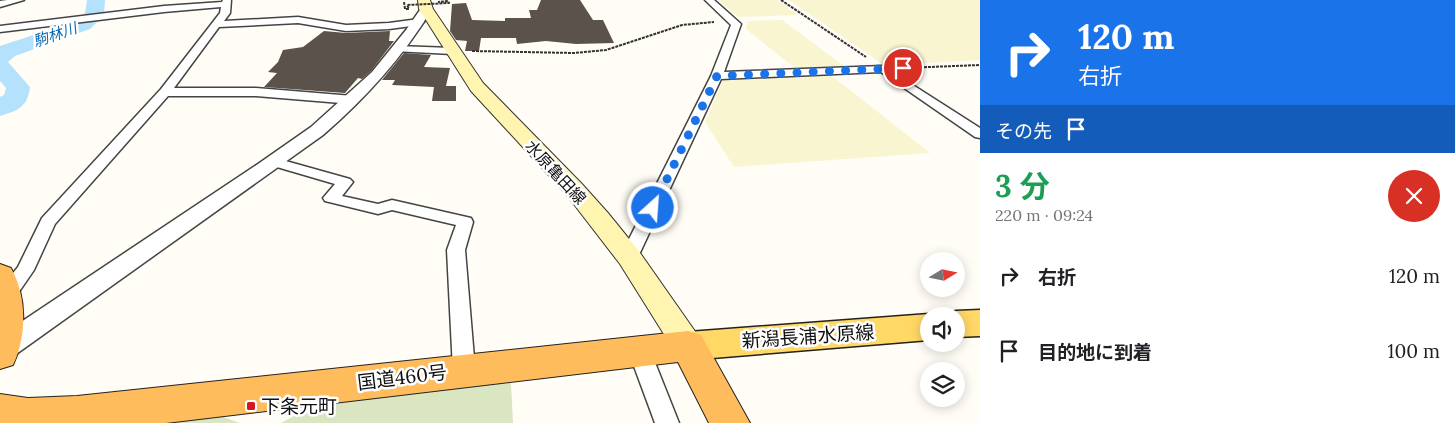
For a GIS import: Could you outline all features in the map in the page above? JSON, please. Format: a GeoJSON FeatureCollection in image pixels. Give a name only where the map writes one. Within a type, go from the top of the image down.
{"type":"FeatureCollection","features":[{"type":"Feature","properties":{"kind":"highway"},"geometry":{"type":"LineString","coordinates":[[1,351],[7,320],[2,286]]}},
{"type":"Feature","properties":{"kind":"highway"},"geometry":{"type":"LineString","coordinates":[[688,346],[730,423]]}},
{"type":"Feature","properties":{"kind":"highway","name":"国道460号"},"geometry":{"type":"LineString","coordinates":[[0,412],[28,417],[77,415],[688,346]]}},
{"type":"Feature","properties":{"kind":"main road","name":"水原亀田線"},"geometry":{"type":"LineString","coordinates":[[427,8],[452,52],[477,87],[574,190],[629,257],[688,346]]}},
{"type":"Feature","properties":{"kind":"main road"},"geometry":{"type":"LineString","coordinates":[[965,324],[980,323]]}},
{"type":"Feature","properties":{"kind":"main road","name":"新潟長浦水原線"},"geometry":{"type":"LineString","coordinates":[[688,346],[920,328]]}},
{"type":"Feature","properties":{"kind":"street"},"geometry":{"type":"LineString","coordinates":[[0,4],[20,0]]}},
{"type":"Feature","properties":{"kind":"street"},"geometry":{"type":"LineString","coordinates":[[629,257],[717,76],[736,24],[709,0]]}},
{"type":"Feature","properties":{"kind":"street"},"geometry":{"type":"LineString","coordinates":[[0,29],[227,2],[224,13],[217,24],[165,92],[48,222],[25,270],[2,286]]}},
{"type":"Feature","properties":{"kind":"street"},"geometry":{"type":"LineString","coordinates":[[217,24],[298,20],[346,28],[389,26],[427,8]]}},
{"type":"Feature","properties":{"kind":"street"},"geometry":{"type":"LineString","coordinates":[[1,351],[226,193],[275,162],[326,124],[353,100],[398,49],[427,8]]}},
{"type":"Feature","properties":{"kind":"street"},"geometry":{"type":"LineString","coordinates":[[398,49],[452,52]]}},
{"type":"Feature","properties":{"kind":"street"},"geometry":{"type":"LineString","coordinates":[[717,76],[884,69],[980,134]]}},
{"type":"Feature","properties":{"kind":"street"},"geometry":{"type":"LineString","coordinates":[[165,92],[256,92],[353,100]]}},
{"type":"Feature","properties":{"kind":"street"},"geometry":{"type":"LineString","coordinates":[[275,162],[345,182],[331,198],[378,209],[392,205],[465,222],[456,250],[464,370]]}},
{"type":"Feature","properties":{"kind":"street"},"geometry":{"type":"LineString","coordinates":[[640,350],[667,423]]}},
{"type":"Feature","properties":{"kind":"path"},"geometry":{"type":"LineString","coordinates":[[781,0],[884,69],[980,65]]}},
{"type":"Feature","properties":{"kind":"path"},"geometry":{"type":"LineString","coordinates":[[404,2],[405,9],[408,9],[408,6],[449,3],[448,1],[427,8]]}},
{"type":"Feature","properties":{"kind":"path"},"geometry":{"type":"LineString","coordinates":[[452,52],[574,53],[606,50],[682,25],[733,20]]}},
{"type":"Feature","properties":{"kind":"shaded area"},"geometry":{"type":"Polygon","coordinates":[[[718,0],[777,0],[798,15],[738,17],[718,0]]]}},
{"type":"Feature","properties":{"kind":"shaded area"},"geometry":{"type":"Polygon","coordinates":[[[789,0],[980,0],[980,60],[884,65],[789,0]]]}},
{"type":"Feature","properties":{"kind":"shaded area"},"geometry":{"type":"Polygon","coordinates":[[[782,20],[847,68],[796,69],[746,29],[748,21],[782,20]]]}},
{"type":"Feature","properties":{"kind":"shaded area"},"geometry":{"type":"Polygon","coordinates":[[[831,75],[930,153],[734,167],[705,122],[723,80],[831,75]]]}},
{"type":"Feature","properties":{"kind":"green space"},"geometry":{"type":"Polygon","coordinates":[[[511,383],[513,423],[281,423],[318,403],[445,388],[511,383]]]}},
{"type":"Feature","properties":{"kind":"green space"},"geometry":{"type":"Polygon","coordinates":[[[220,416],[240,423],[175,423],[220,416]]]}},
{"type":"Feature","properties":{"kind":"building"},"geometry":{"type":"Polygon","coordinates":[[[541,0],[580,0],[593,20],[603,20],[614,43],[576,44],[546,41],[517,44],[516,38],[481,38],[479,51],[465,51],[467,41],[456,40],[450,31],[452,4],[466,3],[472,20],[505,21],[505,18],[531,18],[529,10],[537,10],[541,0]]]}},
{"type":"Feature","properties":{"kind":"building"},"geometry":{"type":"Polygon","coordinates":[[[324,31],[346,33],[390,31],[389,41],[394,41],[371,71],[362,79],[358,78],[345,93],[264,87],[277,73],[268,72],[278,62],[283,50],[303,47],[324,31]]]}},
{"type":"Feature","properties":{"kind":"building"},"geometry":{"type":"Polygon","coordinates":[[[404,53],[431,55],[424,67],[450,68],[446,86],[456,86],[456,101],[432,101],[434,87],[392,85],[395,80],[382,80],[404,53]]]}},
{"type":"Feature","properties":{"kind":"waterway","name":"駒林川"},"geometry":{"type":"LineString","coordinates":[[0,58],[7,51],[83,25],[94,15],[96,0]]}},
{"type":"Feature","properties":{"kind":"waterway","name":"駒林川"},"geometry":{"type":"LineString","coordinates":[[0,67],[18,87],[16,99],[0,108]]}},
{"type":"Feature","properties":{"kind":"place","name":"下条元町"},"geometry":{"type":"Point","coordinates":[251,406]}},
{"type":"Feature","properties":{"kind":"route"},"geometry":{"type":"LineString","coordinates":[[653,208],[717,76],[903,68]]}}]}
